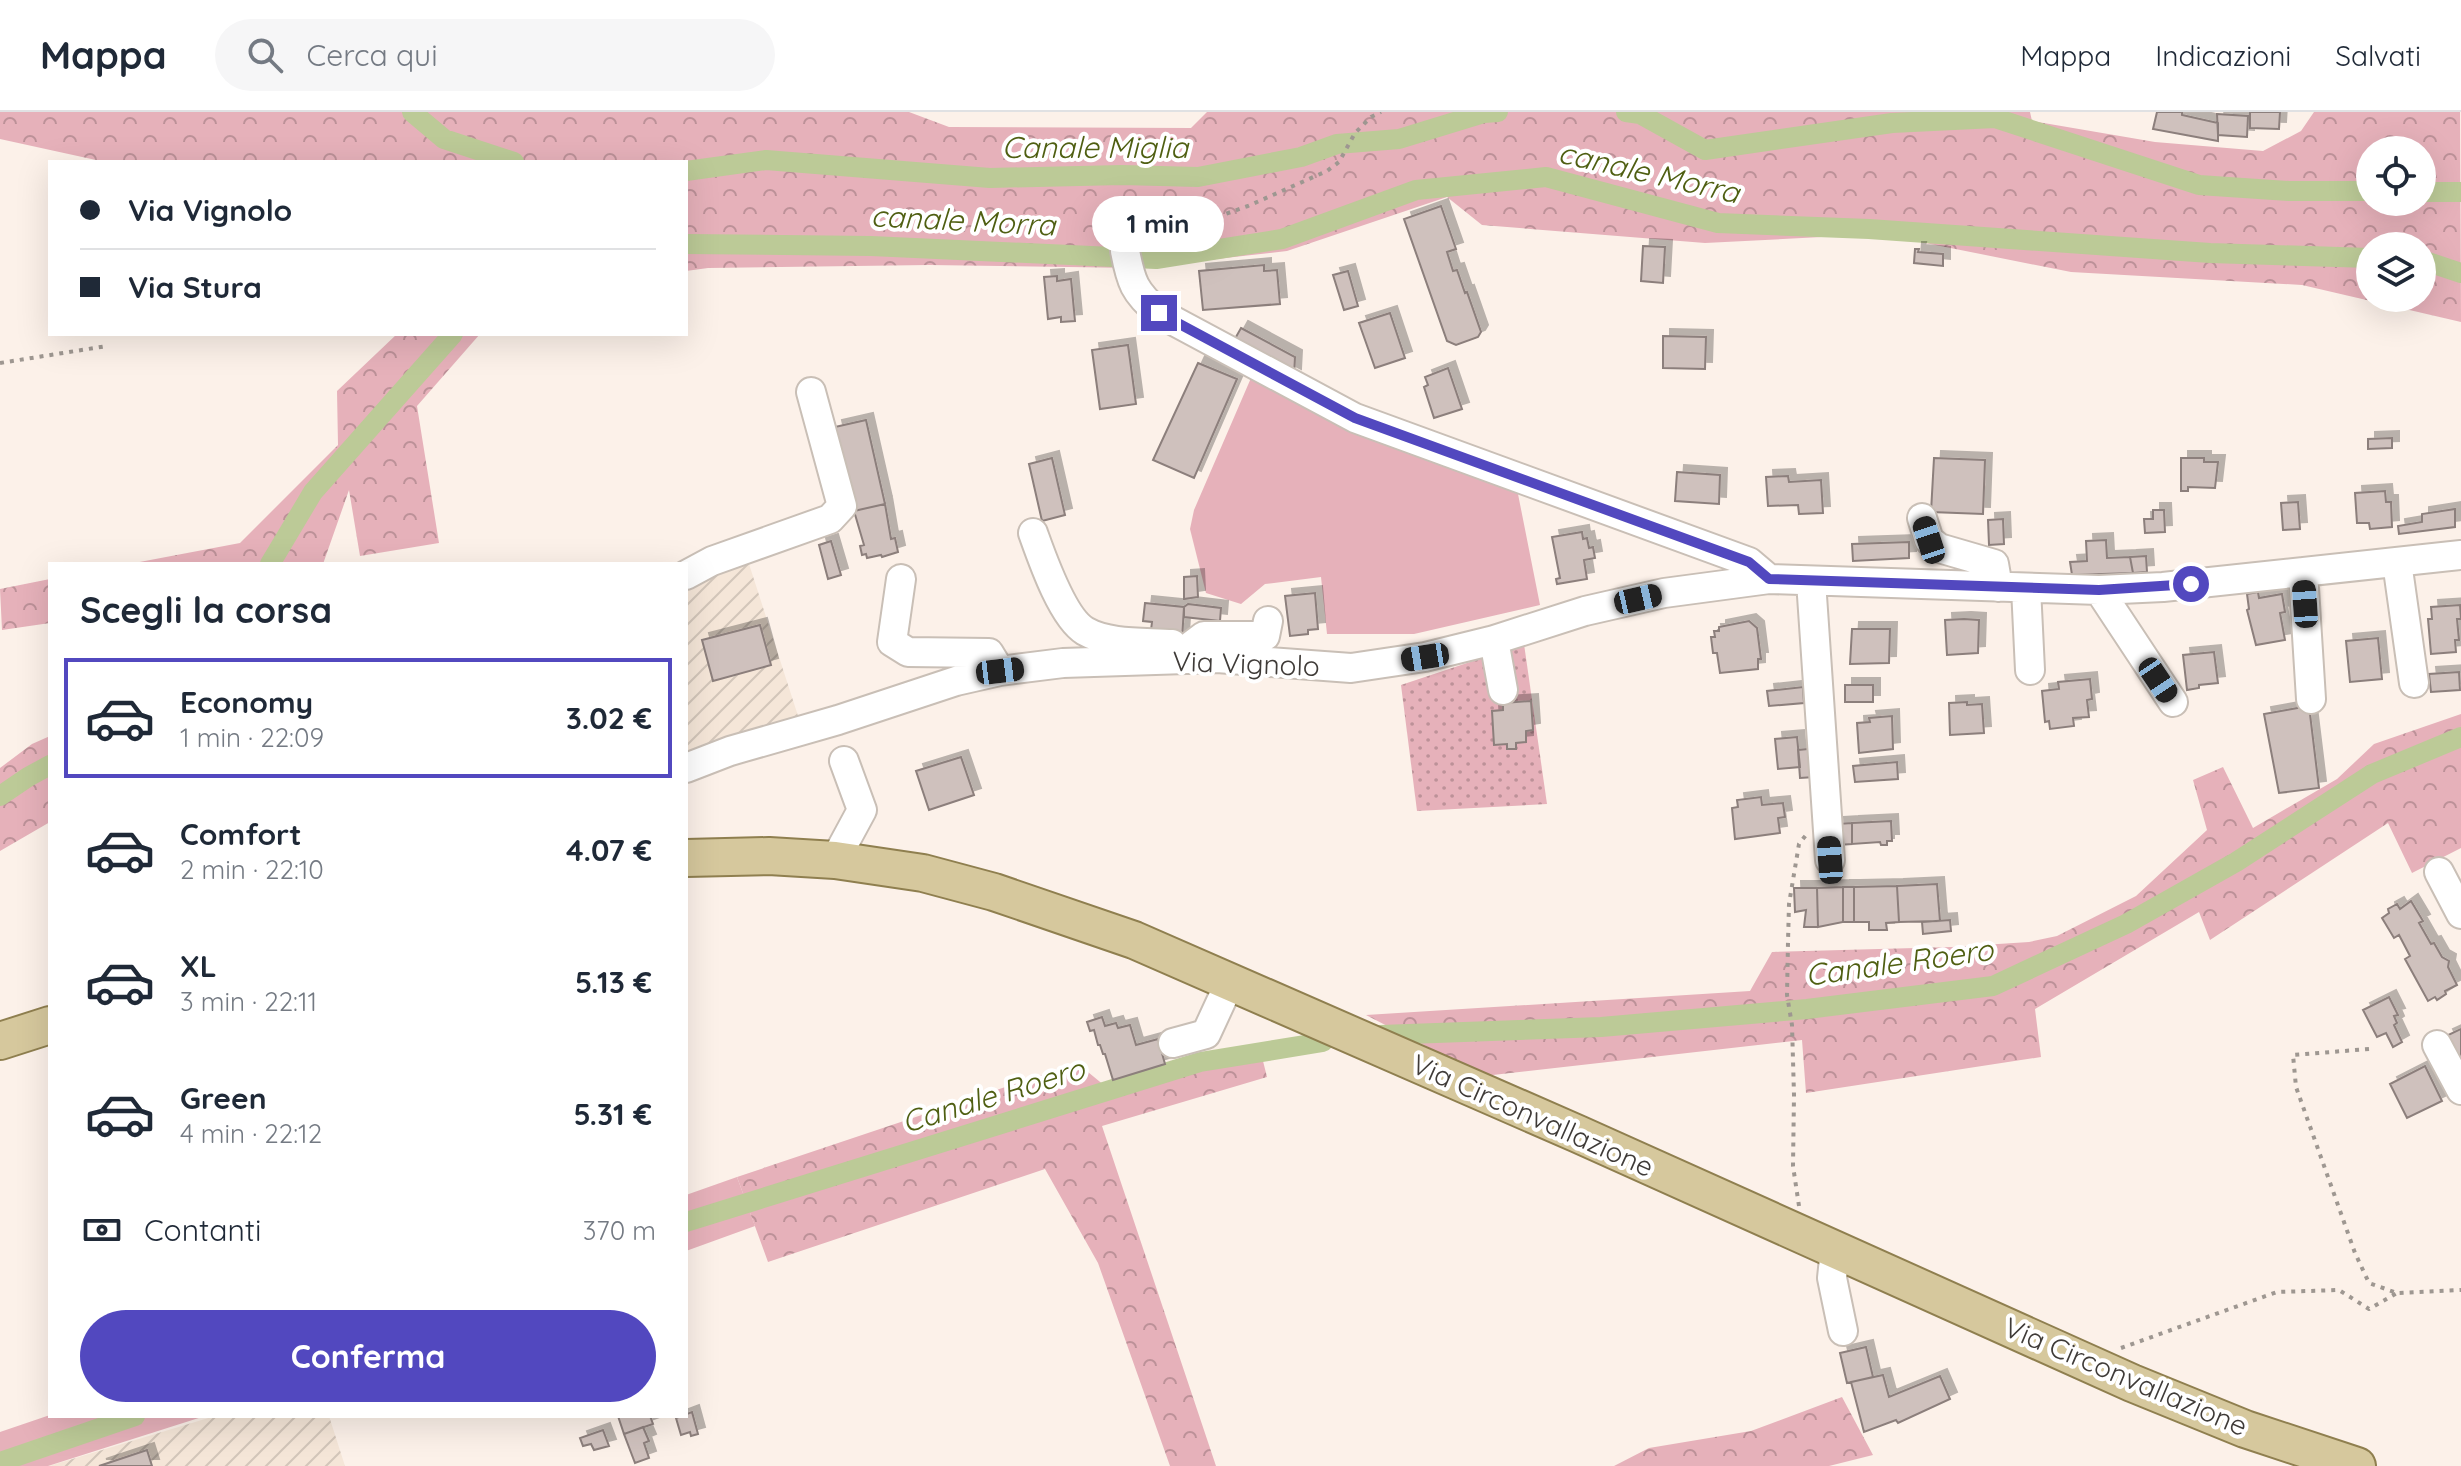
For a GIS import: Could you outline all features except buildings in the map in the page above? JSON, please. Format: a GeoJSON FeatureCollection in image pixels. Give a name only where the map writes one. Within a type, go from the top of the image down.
{"type":"FeatureCollection","features":[{"type":"Feature","properties":{"kind":"main road","name":"Via Circonvallazione"},"geometry":{"type":"LineString","coordinates":[[688,858],[769,856],[835,860],[923,873],[994,892],[1134,940],[2085,1361],[2245,1429],[2357,1466]]}},
{"type":"Feature","properties":{"kind":"main road"},"geometry":{"type":"LineString","coordinates":[[0,1041],[46,1030]]}},
{"type":"Feature","properties":{"kind":"street"},"geometry":{"type":"LineString","coordinates":[[1127,259],[1131,281],[1140,297],[1159,313],[1355,418],[1749,562],[1769,579]]}},
{"type":"Feature","properties":{"kind":"street"},"geometry":{"type":"LineString","coordinates":[[688,574],[712,561],[830,519],[842,506],[811,392]]}},
{"type":"Feature","properties":{"kind":"street"},"geometry":{"type":"LineString","coordinates":[[1922,518],[1929,540],[1939,548],[1994,564],[2012,588],[2030,670]]}},
{"type":"Feature","properties":{"kind":"street"},"geometry":{"type":"LineString","coordinates":[[1033,533],[1047,572],[1072,618],[1085,631],[1111,639],[1192,652],[1204,636],[1265,636],[1268,621]]}},
{"type":"Feature","properties":{"kind":"street","name":"Via Vignolo"},"geometry":{"type":"LineString","coordinates":[[688,767],[730,751],[956,681],[1000,671],[1063,663],[1192,652],[1217,658],[1351,668],[1425,657],[1494,640],[1585,611],[1664,593],[1769,579],[2099,590],[2163,587],[2461,555]]}},
{"type":"Feature","properties":{"kind":"street"},"geometry":{"type":"LineString","coordinates":[[2397,562],[2414,683]]}},
{"type":"Feature","properties":{"kind":"street"},"geometry":{"type":"LineString","coordinates":[[2303,572],[2311,699]]}},
{"type":"Feature","properties":{"kind":"street"},"geometry":{"type":"LineString","coordinates":[[901,579],[892,642],[908,652],[989,653],[1000,671]]}},
{"type":"Feature","properties":{"kind":"street"},"geometry":{"type":"LineString","coordinates":[[1811,581],[1830,860]]}},
{"type":"Feature","properties":{"kind":"street"},"geometry":{"type":"LineString","coordinates":[[2099,590],[2173,702]]}},
{"type":"Feature","properties":{"kind":"street"},"geometry":{"type":"LineString","coordinates":[[1494,640],[1503,690]]}},
{"type":"Feature","properties":{"kind":"street"},"geometry":{"type":"LineString","coordinates":[[835,860],[862,810],[844,761]]}},
{"type":"Feature","properties":{"kind":"street"},"geometry":{"type":"LineString","coordinates":[[2439,872],[2461,914]]}},
{"type":"Feature","properties":{"kind":"street"},"geometry":{"type":"LineString","coordinates":[[1173,1043],[1206,1034],[1230,982]]}},
{"type":"Feature","properties":{"kind":"street"},"geometry":{"type":"LineString","coordinates":[[2437,1045],[2461,1090]]}},
{"type":"Feature","properties":{"kind":"street"},"geometry":{"type":"LineString","coordinates":[[1819,1242],[1832,1278],[1843,1331]]}},
{"type":"Feature","properties":{"kind":"path"},"geometry":{"type":"LineString","coordinates":[[1127,259],[1132,234],[1191,226],[1248,206],[1327,171],[1346,152],[1355,133],[1381,112]]}},
{"type":"Feature","properties":{"kind":"path"},"geometry":{"type":"LineString","coordinates":[[0,363],[107,346]]}},
{"type":"Feature","properties":{"kind":"path"},"geometry":{"type":"LineString","coordinates":[[1819,1242],[1793,1166],[1792,1025],[1787,995],[1789,904],[1799,844],[1827,809]]}},
{"type":"Feature","properties":{"kind":"path"},"geometry":{"type":"LineString","coordinates":[[2369,1049],[2293,1055],[2296,1087],[2355,1253],[2369,1283],[2397,1293],[2461,1290]]}},
{"type":"Feature","properties":{"kind":"path"},"geometry":{"type":"LineString","coordinates":[[2085,1361],[2277,1292],[2339,1290],[2369,1309],[2397,1293]]}},
{"type":"Feature","properties":{"kind":"shaded area"},"geometry":{"type":"Polygon","coordinates":[[[740,536],[800,722],[688,757],[687,562],[740,536]]]}},
{"type":"Feature","properties":{"kind":"shaded area"},"geometry":{"type":"Polygon","coordinates":[[[208,1418],[330,1418],[345,1466],[49,1466],[208,1418]]]}},
{"type":"Feature","properties":{"kind":"green space"},"geometry":{"type":"Polygon","coordinates":[[[0,112],[909,112],[949,127],[1191,128],[1207,112],[2030,112],[2032,121],[2155,142],[2263,151],[2301,131],[2314,112],[2460,112],[2461,322],[2418,312],[2436,312],[2436,232],[2356,232],[2356,298],[2302,285],[2071,272],[1880,234],[1705,243],[1482,225],[1447,197],[1287,251],[1137,268],[929,265],[688,271],[688,160],[96,160],[0,139],[0,112]]]}},
{"type":"Feature","properties":{"kind":"green space"},"geometry":{"type":"Polygon","coordinates":[[[395,336],[478,336],[417,406],[439,543],[360,556],[349,490],[324,562],[140,562],[240,543],[338,445],[337,391],[395,336]]]}},
{"type":"Feature","properties":{"kind":"green space"},"geometry":{"type":"Polygon","coordinates":[[[1251,378],[1354,427],[1518,494],[1540,605],[1414,634],[1327,634],[1321,577],[1265,584],[1241,604],[1206,593],[1190,529],[1194,510],[1251,378]]]}},
{"type":"Feature","properties":{"kind":"green space"},"geometry":{"type":"Polygon","coordinates":[[[48,579],[48,623],[2,630],[0,589],[48,579]]]}},
{"type":"Feature","properties":{"kind":"green space"},"geometry":{"type":"Polygon","coordinates":[[[1524,644],[1547,804],[1417,811],[1401,685],[1524,644]]]}},
{"type":"Feature","properties":{"kind":"green space"},"geometry":{"type":"Polygon","coordinates":[[[2461,714],[2461,848],[2412,873],[2388,823],[2210,940],[2199,912],[2035,1009],[2041,1057],[1806,1093],[1802,1040],[1484,1076],[1366,1015],[1750,991],[1772,952],[1952,947],[2029,942],[2057,936],[2136,896],[2207,830],[2193,780],[2223,767],[2253,828],[2337,779],[2374,744],[2461,714]]]}},
{"type":"Feature","properties":{"kind":"green space"},"geometry":{"type":"Polygon","coordinates":[[[48,737],[48,823],[0,851],[0,768],[32,744],[48,737]]]}},
{"type":"Feature","properties":{"kind":"green space"},"geometry":{"type":"Polygon","coordinates":[[[1259,1045],[1267,1077],[1102,1126],[1216,1466],[1170,1466],[1098,1263],[1045,1169],[768,1262],[737,1177],[1077,1063],[1105,1086],[1178,1065],[1195,1055],[1259,1045]]]}},
{"type":"Feature","properties":{"kind":"green space"},"geometry":{"type":"Polygon","coordinates":[[[737,1177],[755,1226],[688,1250],[688,1194],[737,1177]]]}},
{"type":"Feature","properties":{"kind":"green space"},"geometry":{"type":"Polygon","coordinates":[[[1842,1397],[1873,1455],[1829,1466],[1614,1466],[1649,1448],[1751,1431],[1842,1397]]]}},
{"type":"Feature","properties":{"kind":"green space"},"geometry":{"type":"Polygon","coordinates":[[[48,1416],[199,1418],[48,1466],[0,1466],[0,1432],[48,1416]]]}},
{"type":"Feature","properties":{"kind":"waterway"},"geometry":{"type":"LineString","coordinates":[[412,112],[444,139],[508,160]]}},
{"type":"Feature","properties":{"kind":"waterway","name":"Canale Miglia"},"geometry":{"type":"LineString","coordinates":[[688,171],[766,160],[990,178],[1198,177],[1301,157],[1337,144],[1399,139],[1484,113],[1498,112]]}},
{"type":"Feature","properties":{"kind":"waterway","name":"Canale Miglia"},"geometry":{"type":"LineString","coordinates":[[1626,112],[1640,114],[1705,150],[1892,123],[1995,118],[2199,185],[2289,191],[2356,191]]}},
{"type":"Feature","properties":{"kind":"waterway","name":"canale Morra"},"geometry":{"type":"LineString","coordinates":[[688,244],[871,246],[1156,259],[1282,239],[1416,190],[1546,177],[1718,223],[1869,229],[2210,253],[2356,258]]}},
{"type":"Feature","properties":{"kind":"waterway","name":"Canale Miglia"},"geometry":{"type":"LineString","coordinates":[[2436,192],[2461,192]]}},
{"type":"Feature","properties":{"kind":"waterway","name":"canale Morra"},"geometry":{"type":"LineString","coordinates":[[2436,265],[2461,273]]}},
{"type":"Feature","properties":{"kind":"waterway","name":"canale Morra"},"geometry":{"type":"LineString","coordinates":[[271,562],[313,492],[451,336]]}},
{"type":"Feature","properties":{"kind":"waterway","name":"Canale Roero"},"geometry":{"type":"LineString","coordinates":[[1381,1035],[1601,1027],[1807,1009],[1993,986],[2126,924],[2236,862],[2372,774],[2461,737]]}},
{"type":"Feature","properties":{"kind":"waterway","name":"canale Morra"},"geometry":{"type":"LineString","coordinates":[[0,796],[48,766]]}},
{"type":"Feature","properties":{"kind":"waterway","name":"Canale Roero"},"geometry":{"type":"LineString","coordinates":[[688,1221],[1200,1062],[1323,1042]]}},
{"type":"Feature","properties":{"kind":"waterway","name":"Canale Roero"},"geometry":{"type":"LineString","coordinates":[[0,1462],[129,1418]]}},
{"type":"Feature","properties":{"kind":"route"},"geometry":{"type":"LineString","coordinates":[[1159,313],[1355,418],[1749,562],[1769,579],[2099,590],[2191,584]]}}]}
